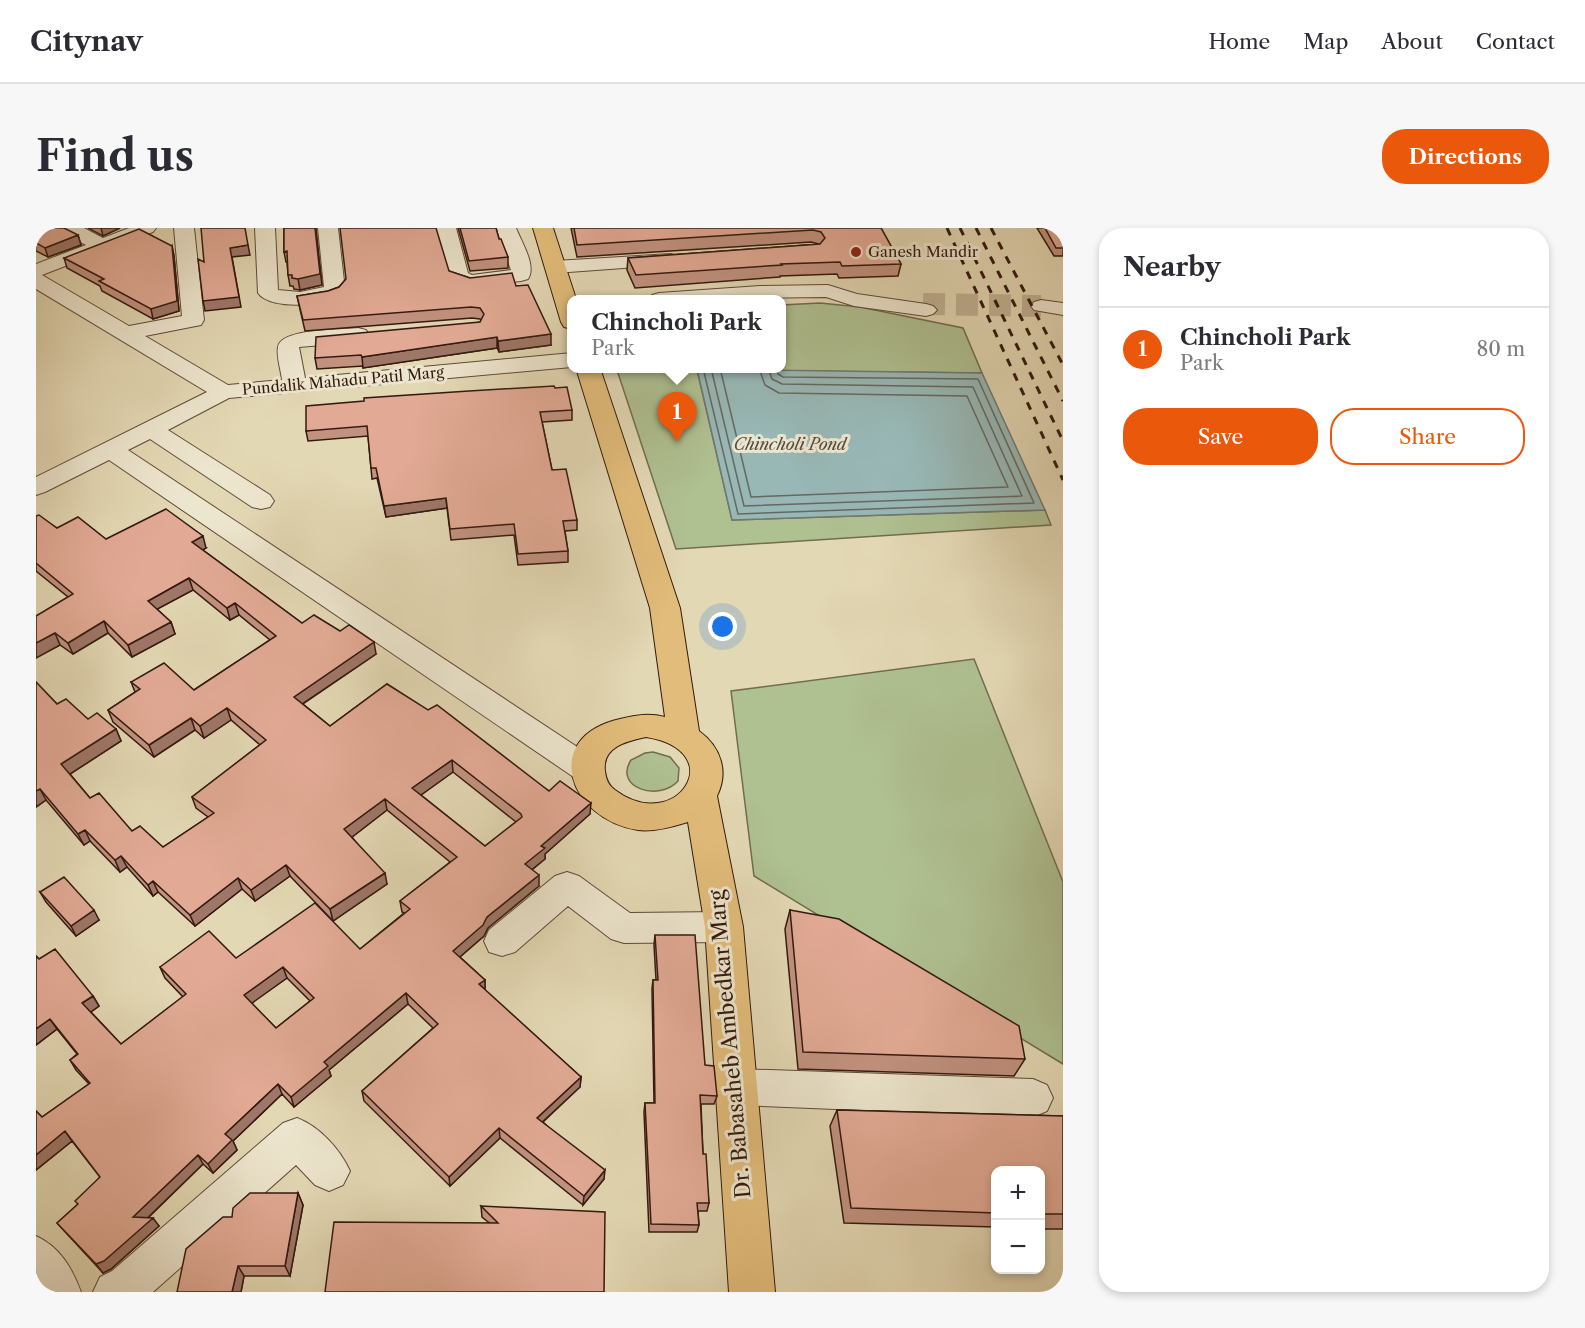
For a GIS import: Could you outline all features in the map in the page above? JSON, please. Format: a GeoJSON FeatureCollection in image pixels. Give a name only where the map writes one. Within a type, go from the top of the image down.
{"type":"FeatureCollection","features":[{"type":"Feature","properties":{"kind":"main road"},"geometry":{"type":"LineString","coordinates":[[543,228],[567,302]]}},
{"type":"Feature","properties":{"kind":"main road"},"geometry":{"type":"LineString","coordinates":[[589,373],[665,608],[684,736]]}},
{"type":"Feature","properties":{"kind":"main road","name":"Dr. Babasaheb Ambedkar Marg"},"geometry":{"type":"LineString","coordinates":[[586,769],[588,756],[597,743],[610,733],[627,727],[656,726],[684,736],[698,747],[706,761],[708,777],[704,792],[700,796],[724,927],[752,1292]]}},
{"type":"Feature","properties":{"kind":"main road"},"geometry":{"type":"LineString","coordinates":[[586,769],[590,786],[601,800],[616,810],[635,816],[656,818],[675,813],[692,804],[700,796]]}},
{"type":"Feature","properties":{"kind":"street"},"geometry":{"type":"LineString","coordinates":[[69,228],[102,245]]}},
{"type":"Feature","properties":{"kind":"street"},"geometry":{"type":"LineString","coordinates":[[36,271],[146,228]]}},
{"type":"Feature","properties":{"kind":"street"},"geometry":{"type":"LineString","coordinates":[[128,333],[193,320],[184,228]]}},
{"type":"Feature","properties":{"kind":"street"},"geometry":{"type":"LineString","coordinates":[[265,228],[268,293],[271,297],[281,299],[324,295],[335,290],[328,228]]}},
{"type":"Feature","properties":{"kind":"street"},"geometry":{"type":"LineString","coordinates":[[446,228],[459,277],[463,281],[470,281],[521,275],[521,267],[506,228]]}},
{"type":"Feature","properties":{"kind":"street"},"geometry":{"type":"LineString","coordinates":[[555,267],[617,272],[694,258]]}},
{"type":"Feature","properties":{"kind":"street","name":"Pundalik Mahadu Patil Marg"},"geometry":{"type":"LineString","coordinates":[[36,280],[128,333],[224,393],[295,386],[483,360],[567,360]]}},
{"type":"Feature","properties":{"kind":"street"},"geometry":{"type":"LineString","coordinates":[[722,295],[895,286]]}},
{"type":"Feature","properties":{"kind":"street"},"geometry":{"type":"LineString","coordinates":[[828,291],[854,300],[918,307]]}},
{"type":"Feature","properties":{"kind":"street"},"geometry":{"type":"LineString","coordinates":[[295,386],[288,348],[290,343],[303,339],[382,333]]}},
{"type":"Feature","properties":{"kind":"street"},"geometry":{"type":"LineString","coordinates":[[36,487],[224,393]]}},
{"type":"Feature","properties":{"kind":"street"},"geometry":{"type":"LineString","coordinates":[[151,429],[261,501]]}},
{"type":"Feature","properties":{"kind":"street"},"geometry":{"type":"LineString","coordinates":[[111,450],[586,769]]}},
{"type":"Feature","properties":{"kind":"street"},"geometry":{"type":"LineString","coordinates":[[502,941],[567,886],[624,928],[724,927]]}},
{"type":"Feature","properties":{"kind":"street"},"geometry":{"type":"LineString","coordinates":[[737,1087],[1033,1098]]}},
{"type":"Feature","properties":{"kind":"street"},"geometry":{"type":"LineString","coordinates":[[115,1292],[127,1286],[297,1137],[328,1171]]}},
{"type":"Feature","properties":{"kind":"street"},"geometry":{"type":"LineString","coordinates":[[36,1258],[56,1284],[58,1292]]}},
{"type":"Feature","properties":{"kind":"green space"},"geometry":{"type":"Polygon","coordinates":[[[820,303],[860,307],[963,328],[982,373],[786,371],[786,305],[820,303]]]}},
{"type":"Feature","properties":{"kind":"green space"},"geometry":{"type":"Polygon","coordinates":[[[618,373],[698,373],[732,520],[1045,510],[1051,525],[676,549],[618,373]]]}},
{"type":"Feature","properties":{"kind":"green space"},"geometry":{"type":"Polygon","coordinates":[[[974,659],[1063,882],[1063,1064],[754,876],[731,691],[974,659]]]}},
{"type":"Feature","properties":{"kind":"green space"},"geometry":{"type":"Polygon","coordinates":[[[653,752],[670,757],[679,768],[678,781],[660,791],[641,789],[628,778],[627,770],[631,760],[653,752]]]}},
{"type":"Feature","properties":{"kind":"water","name":"Chincholi Pond"},"geometry":{"type":"Polygon","coordinates":[[[786,370],[982,373],[1045,510],[732,520],[698,373],[786,373],[786,370]]]}},
{"type":"Feature","properties":{"kind":"building"},"geometry":{"type":"Polygon","coordinates":[[[36,228],[64,228],[78,235],[45,248],[36,243],[36,228]]]}},
{"type":"Feature","properties":{"kind":"building"},"geometry":{"type":"Polygon","coordinates":[[[201,228],[245,228],[248,245],[230,248],[239,297],[203,301],[198,259],[204,262],[201,228]]]}},
{"type":"Feature","properties":{"kind":"building"},"geometry":{"type":"Polygon","coordinates":[[[284,228],[315,228],[320,274],[298,279],[288,275],[287,251],[284,252],[284,228]]]}},
{"type":"Feature","properties":{"kind":"building"},"geometry":{"type":"Polygon","coordinates":[[[340,228],[436,228],[449,271],[470,278],[512,273],[516,286],[528,285],[551,334],[498,341],[497,337],[362,357],[361,355],[315,358],[316,337],[480,322],[484,314],[480,308],[471,307],[303,320],[297,296],[328,291],[339,287],[346,279],[340,228]]]}},
{"type":"Feature","properties":{"kind":"building"},"geometry":{"type":"Polygon","coordinates":[[[460,228],[496,228],[508,257],[469,261],[460,228]]]}},
{"type":"Feature","properties":{"kind":"building"},"geometry":{"type":"Polygon","coordinates":[[[574,228],[881,228],[901,264],[842,266],[840,262],[781,264],[636,275],[628,258],[820,244],[825,238],[821,232],[813,230],[577,245],[574,228]]]}},
{"type":"Feature","properties":{"kind":"building"},"geometry":{"type":"Polygon","coordinates":[[[1045,228],[1063,228],[1063,248],[1056,248],[1045,228]]]}},
{"type":"Feature","properties":{"kind":"building"},"geometry":{"type":"Polygon","coordinates":[[[139,229],[172,246],[177,301],[151,309],[99,281],[104,279],[64,258],[139,229]]]}},
{"type":"Feature","properties":{"kind":"building"},"geometry":{"type":"Polygon","coordinates":[[[554,386],[555,388],[567,387],[572,410],[540,412],[552,470],[566,469],[577,520],[563,521],[568,551],[518,554],[514,524],[450,529],[446,498],[384,506],[376,468],[371,468],[367,426],[306,431],[306,406],[364,401],[364,398],[554,386]]]}},
{"type":"Feature","properties":{"kind":"building"},"geometry":{"type":"Polygon","coordinates":[[[166,509],[203,536],[192,542],[302,623],[314,615],[340,631],[349,625],[374,642],[294,697],[330,726],[387,684],[428,710],[437,705],[549,791],[560,781],[591,803],[541,846],[545,848],[525,864],[539,875],[487,917],[483,925],[453,951],[485,980],[479,984],[581,1077],[537,1118],[605,1170],[584,1196],[499,1128],[449,1177],[362,1091],[438,1024],[406,993],[324,1062],[328,1066],[291,1097],[278,1084],[225,1134],[232,1140],[208,1164],[198,1155],[133,1217],[153,1218],[104,1261],[96,1264],[57,1223],[78,1204],[75,1201],[100,1177],[65,1131],[36,1155],[36,1111],[42,1117],[90,1083],[70,1060],[78,1054],[50,1019],[36,1029],[36,956],[39,959],[55,949],[93,996],[82,1003],[121,1044],[186,994],[160,967],[209,931],[236,958],[315,903],[360,949],[410,909],[400,901],[457,857],[385,799],[344,829],[385,873],[330,909],[286,865],[251,890],[238,878],[190,915],[153,881],[148,885],[121,856],[115,860],[85,830],[78,834],[40,789],[36,791],[36,682],[57,704],[66,699],[88,719],[97,713],[116,729],[61,764],[90,798],[99,793],[132,831],[140,826],[163,847],[214,813],[192,797],[266,740],[227,708],[200,726],[191,718],[149,745],[108,710],[140,689],[131,682],[164,663],[194,690],[276,636],[235,603],[227,608],[189,578],[148,601],[171,622],[128,645],[104,621],[68,643],[55,633],[36,643],[36,616],[73,594],[36,563],[36,516],[39,515],[57,528],[78,517],[106,539],[166,509]],[[452,760],[412,788],[485,846],[522,817],[521,814],[452,760]],[[283,967],[244,995],[276,1028],[314,998],[283,967]]]}},
{"type":"Feature","properties":{"kind":"building"},"geometry":{"type":"Polygon","coordinates":[[[64,877],[94,910],[71,926],[40,892],[64,877]]]}},
{"type":"Feature","properties":{"kind":"building"},"geometry":{"type":"Polygon","coordinates":[[[790,910],[839,919],[1019,1026],[1025,1059],[803,1052],[790,910]]]}},
{"type":"Feature","properties":{"kind":"building"},"geometry":{"type":"Polygon","coordinates":[[[655,935],[695,935],[705,1065],[714,1066],[717,1096],[700,1095],[703,1154],[706,1154],[709,1203],[697,1203],[699,1225],[651,1224],[645,1103],[655,1103],[653,980],[658,980],[655,935]]]}},
{"type":"Feature","properties":{"kind":"building"},"geometry":{"type":"Polygon","coordinates":[[[837,1110],[1063,1116],[1063,1214],[1045,1214],[1045,1166],[991,1166],[991,1213],[851,1208],[837,1110]]]}},
{"type":"Feature","properties":{"kind":"building"},"geometry":{"type":"Polygon","coordinates":[[[250,1193],[298,1193],[285,1266],[238,1266],[232,1292],[177,1292],[186,1249],[223,1217],[232,1217],[233,1208],[250,1193]]]}},
{"type":"Feature","properties":{"kind":"building"},"geometry":{"type":"Polygon","coordinates":[[[481,1206],[605,1212],[604,1292],[325,1292],[334,1222],[498,1223],[481,1206]]]}},
{"type":"Feature","properties":{"kind":"tunnel"},"geometry":{"type":"LineString","coordinates":[[923,304],[1041,306]]}},
{"type":"Feature","properties":{"kind":"railway"},"geometry":{"type":"LineString","coordinates":[[947,228],[1063,480]]}},
{"type":"Feature","properties":{"kind":"railway"},"geometry":{"type":"LineString","coordinates":[[960,228],[1063,441]]}},
{"type":"Feature","properties":{"kind":"railway"},"geometry":{"type":"LineString","coordinates":[[976,228],[1063,401]]}},
{"type":"Feature","properties":{"kind":"railway"},"geometry":{"type":"LineString","coordinates":[[991,228],[1063,365]]}},
{"type":"Feature","properties":{"kind":"place","name":"Ganesh Mandir"},"geometry":{"type":"Point","coordinates":[856,252]}},
{"type":"Feature","properties":{"kind":"place","name":"Chincholi Park"},"geometry":{"type":"Point","coordinates":[677,442]}}]}
